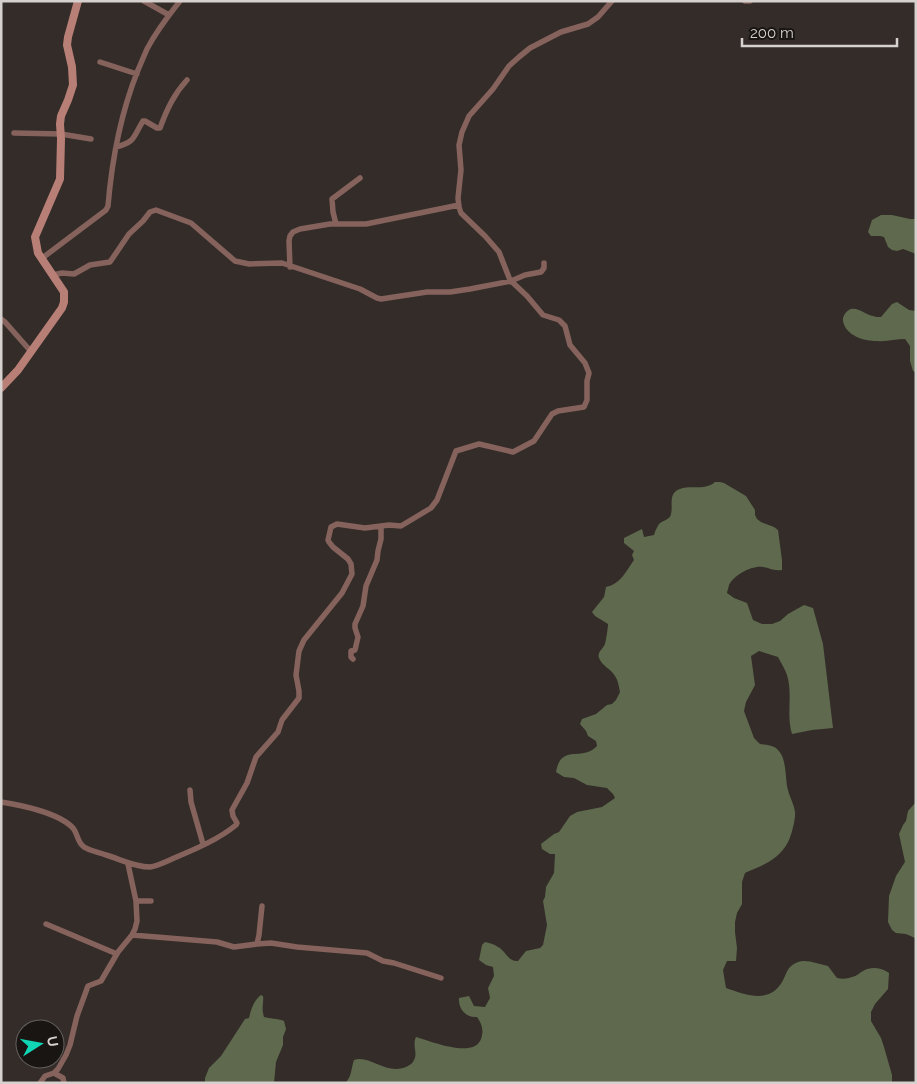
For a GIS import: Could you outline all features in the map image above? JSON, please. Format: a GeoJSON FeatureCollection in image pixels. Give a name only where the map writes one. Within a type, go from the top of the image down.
{"type":"FeatureCollection","features":[{"type":"Feature","properties":{"kind":"street"},"geometry":{"type":"LineString","coordinates":[[1,388],[32,351],[62,308],[64,302],[64,292],[41,259],[35,238],[59,184],[61,116],[73,85],[72,67],[67,46],[78,1]]}},
{"type":"Feature","properties":{"kind":"street"},"geometry":{"type":"LineString","coordinates":[[144,1],[169,15]]}},
{"type":"Feature","properties":{"kind":"street"},"geometry":{"type":"LineString","coordinates":[[41,259],[106,210],[108,206],[110,175],[120,125],[130,90],[147,49],[180,1]]}},
{"type":"Feature","properties":{"kind":"street"},"geometry":{"type":"LineString","coordinates":[[1,802],[33,808],[69,824],[76,833],[79,842],[86,849],[106,854],[128,864],[156,866],[225,833],[237,823],[232,810],[247,783],[256,757],[278,732],[282,720],[300,697],[296,675],[299,651],[304,640],[342,592],[352,574],[351,564],[348,559],[333,547],[328,540],[331,527],[337,524],[365,528],[401,526],[431,508],[437,500],[456,451],[479,444],[513,452],[534,441],[552,414],[584,407],[589,373],[585,363],[570,345],[565,326],[559,320],[543,315],[511,281],[499,252],[462,213],[458,198],[461,170],[460,138],[465,124],[475,108],[493,89],[509,66],[530,48],[560,32],[588,24],[598,17],[612,1]]}},
{"type":"Feature","properties":{"kind":"street"},"geometry":{"type":"LineString","coordinates":[[745,1],[750,1]]}},
{"type":"Feature","properties":{"kind":"street"},"geometry":{"type":"LineString","coordinates":[[100,62],[137,74]]}},
{"type":"Feature","properties":{"kind":"street"},"geometry":{"type":"LineString","coordinates":[[116,146],[129,142],[136,136],[143,121],[160,128],[171,101],[178,89],[187,80]]}},
{"type":"Feature","properties":{"kind":"street"},"geometry":{"type":"LineString","coordinates":[[14,133],[61,134],[91,139]]}},
{"type":"Feature","properties":{"kind":"street"},"geometry":{"type":"LineString","coordinates":[[336,224],[332,212],[332,199],[360,178]]}},
{"type":"Feature","properties":{"kind":"street"},"geometry":{"type":"LineString","coordinates":[[290,266],[289,241],[293,232],[336,224],[366,224],[459,205]]}},
{"type":"Feature","properties":{"kind":"street"},"geometry":{"type":"LineString","coordinates":[[53,275],[62,273],[74,274],[90,265],[110,262],[129,234],[154,210],[192,222],[235,261],[249,264],[282,263],[360,289],[381,299],[427,292],[450,292],[511,281],[525,275],[541,272],[544,268],[544,263]]}},
{"type":"Feature","properties":{"kind":"street"},"geometry":{"type":"LineString","coordinates":[[1,319],[32,351]]}},
{"type":"Feature","properties":{"kind":"street"},"geometry":{"type":"LineString","coordinates":[[353,659],[351,656],[352,651],[355,650],[358,637],[355,626],[363,606],[366,586],[377,560],[381,539],[381,526]]}},
{"type":"Feature","properties":{"kind":"street"},"geometry":{"type":"LineString","coordinates":[[190,790],[191,802],[203,844]]}},
{"type":"Feature","properties":{"kind":"street"},"geometry":{"type":"LineString","coordinates":[[40,1083],[45,1076],[54,1073],[58,1069],[68,1050],[77,1016],[88,986],[101,981],[117,954],[132,935],[137,921],[136,901],[128,864]]}},
{"type":"Feature","properties":{"kind":"street"},"geometry":{"type":"LineString","coordinates":[[136,901],[151,901]]}},
{"type":"Feature","properties":{"kind":"street"},"geometry":{"type":"LineString","coordinates":[[257,944],[260,935],[262,906]]}},
{"type":"Feature","properties":{"kind":"street"},"geometry":{"type":"LineString","coordinates":[[46,924],[117,954]]}},
{"type":"Feature","properties":{"kind":"street"},"geometry":{"type":"LineString","coordinates":[[132,935],[217,942],[234,947],[271,943],[367,953],[383,962],[394,963],[441,978]]}},
{"type":"Feature","properties":{"kind":"street"},"geometry":{"type":"LineString","coordinates":[[54,1073],[62,1078],[64,1083]]}},
{"type":"Feature","properties":{"kind":"green space"},"geometry":{"type":"Polygon","coordinates":[[[881,215],[916,219],[916,254],[903,249],[892,250],[888,247],[884,237],[871,236],[868,232],[872,220],[881,215]]]}},
{"type":"Feature","properties":{"kind":"green space"},"geometry":{"type":"Polygon","coordinates":[[[897,302],[909,310],[916,311],[916,372],[913,371],[910,361],[910,346],[905,339],[872,341],[861,339],[848,330],[843,321],[846,312],[854,309],[881,317],[892,304],[897,302]]]}},
{"type":"Feature","properties":{"kind":"green space"},"geometry":{"type":"Polygon","coordinates":[[[715,482],[724,483],[746,496],[755,510],[757,519],[778,530],[782,560],[782,570],[759,567],[744,572],[731,581],[727,593],[747,603],[753,620],[762,624],[772,624],[780,621],[804,605],[813,608],[823,644],[833,728],[792,734],[790,727],[789,682],[784,668],[778,657],[759,651],[751,656],[755,685],[746,702],[744,711],[754,738],[760,744],[774,747],[783,758],[788,790],[795,815],[789,840],[779,854],[769,862],[745,873],[742,882],[742,904],[735,922],[736,961],[727,961],[723,970],[726,988],[743,994],[767,995],[780,985],[791,966],[801,961],[828,966],[837,978],[850,978],[866,969],[873,968],[889,973],[888,989],[875,1004],[871,1012],[871,1021],[881,1038],[892,1075],[892,1083],[345,1083],[350,1075],[354,1060],[366,1060],[393,1069],[400,1069],[410,1065],[415,1057],[416,1037],[451,1047],[470,1048],[477,1045],[482,1036],[481,1025],[477,1017],[469,1016],[463,1012],[459,998],[469,996],[474,1006],[485,1007],[490,998],[488,988],[494,976],[493,967],[479,960],[482,945],[485,942],[495,945],[509,958],[518,961],[526,951],[540,948],[543,945],[547,925],[543,901],[546,887],[554,873],[555,854],[550,854],[542,849],[541,844],[559,832],[570,816],[577,812],[602,807],[615,798],[607,788],[587,785],[574,778],[564,777],[556,772],[562,758],[567,755],[591,751],[597,746],[596,741],[588,736],[580,724],[582,719],[596,714],[607,705],[612,704],[620,692],[616,678],[599,658],[599,652],[605,644],[608,624],[592,612],[604,597],[606,587],[616,583],[626,573],[634,560],[632,555],[634,551],[624,543],[624,538],[642,529],[644,537],[654,535],[659,524],[670,516],[672,499],[676,491],[685,488],[706,487],[715,482]]]}},
{"type":"Feature","properties":{"kind":"green space"},"geometry":{"type":"Polygon","coordinates":[[[916,802],[915,938],[906,934],[896,933],[888,922],[889,896],[896,876],[905,862],[899,834],[906,821],[908,811],[916,802]]]}},
{"type":"Feature","properties":{"kind":"green space"},"geometry":{"type":"Polygon","coordinates":[[[261,995],[263,996],[264,1017],[284,1021],[286,1029],[283,1045],[276,1062],[274,1083],[205,1083],[209,1068],[221,1056],[245,1019],[249,1018],[256,999],[261,995]]]}}]}
